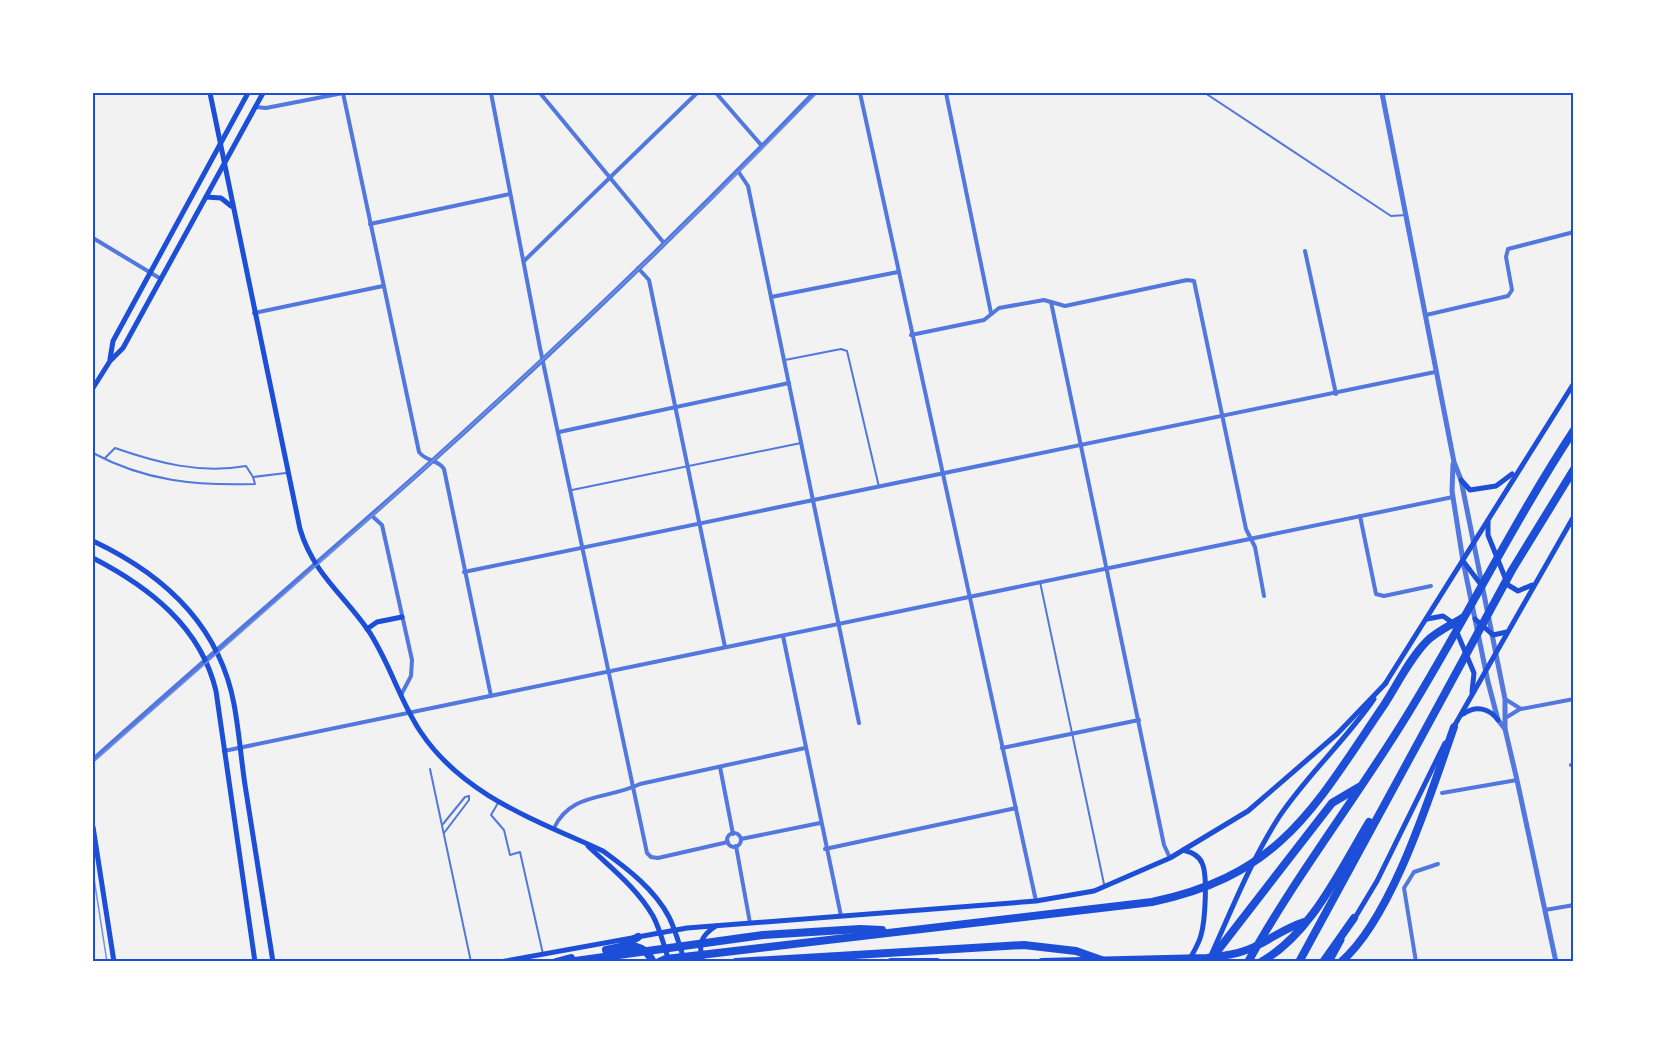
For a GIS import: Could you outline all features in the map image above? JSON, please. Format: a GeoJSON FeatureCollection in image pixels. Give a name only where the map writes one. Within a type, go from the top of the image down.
{"type":"FeatureCollection","features":[{"type":"Feature","properties":{"kind":"highway"},"geometry":{"type":"LineString","coordinates":[[1248,962],[1413,706],[1525,508],[1574,430]]}},
{"type":"Feature","properties":{"kind":"highway"},"geometry":{"type":"LineString","coordinates":[[1299,962],[1512,570],[1574,468]]}},
{"type":"Feature","properties":{"kind":"highway"},"geometry":{"type":"LineString","coordinates":[[658,962],[666,958],[1152,902],[1211,886],[1243,870],[1293,832],[1324,795],[1428,640],[1462,618]]}},
{"type":"Feature","properties":{"kind":"highway"},"geometry":{"type":"LineString","coordinates":[[1341,962],[1367,929],[1402,863],[1454,727]]}},
{"type":"Feature","properties":{"kind":"highway"},"geometry":{"type":"LineString","coordinates":[[1261,962],[1284,945],[1305,921],[1418,742]]}},
{"type":"Feature","properties":{"kind":"highway"},"geometry":{"type":"LineString","coordinates":[[1209,962],[1332,803],[1361,787]]}},
{"type":"Feature","properties":{"kind":"highway"},"geometry":{"type":"LineString","coordinates":[[1323,962],[1354,918]]}},
{"type":"Feature","properties":{"kind":"highway"},"geometry":{"type":"LineString","coordinates":[[1042,962],[1208,958],[1229,955],[1251,949],[1283,929],[1305,921]]}},
{"type":"Feature","properties":{"kind":"highway"},"geometry":{"type":"LineString","coordinates":[[568,962],[763,935],[860,929],[899,931]]}},
{"type":"Feature","properties":{"kind":"highway"},"geometry":{"type":"LineString","coordinates":[[620,947],[638,937]]}},
{"type":"Feature","properties":{"kind":"highway"},"geometry":{"type":"LineString","coordinates":[[736,962],[1024,945],[1076,951],[1107,962]]}},
{"type":"Feature","properties":{"kind":"highway"},"geometry":{"type":"LineString","coordinates":[[556,962],[620,947],[634,946],[643,949],[653,962]]}},
{"type":"Feature","properties":{"kind":"highway"},"geometry":{"type":"LineString","coordinates":[[891,962],[938,962]]}},
{"type":"Feature","properties":{"kind":"main road"},"geometry":{"type":"LineString","coordinates":[[210,93],[232,209],[300,529],[315,565],[367,629],[409,713],[449,767],[475,789],[498,803],[603,851],[638,879],[662,906],[674,930],[685,962]]}},
{"type":"Feature","properties":{"kind":"main road"},"geometry":{"type":"LineString","coordinates":[[110,361],[113,341],[248,93]]}},
{"type":"Feature","properties":{"kind":"main road"},"geometry":{"type":"LineString","coordinates":[[93,388],[110,361],[123,348],[263,93]]}},
{"type":"Feature","properties":{"kind":"main road"},"geometry":{"type":"LineString","coordinates":[[206,197],[221,198],[232,209]]}},
{"type":"Feature","properties":{"kind":"main road"},"geometry":{"type":"LineString","coordinates":[[161,253],[172,259]]}},
{"type":"Feature","properties":{"kind":"main road"},"geometry":{"type":"LineString","coordinates":[[1209,962],[1263,845],[1280,817],[1344,740],[1386,683],[1574,383]]}},
{"type":"Feature","properties":{"kind":"main road"},"geometry":{"type":"LineString","coordinates":[[1461,480],[1470,490],[1496,486],[1518,469]]}},
{"type":"Feature","properties":{"kind":"main road"},"geometry":{"type":"LineString","coordinates":[[1330,962],[1377,881],[1459,717],[1574,516]]}},
{"type":"Feature","properties":{"kind":"main road"},"geometry":{"type":"LineString","coordinates":[[1488,518],[1488,532],[1508,585],[1518,591],[1530,588],[1538,580]]}},
{"type":"Feature","properties":{"kind":"main road"},"geometry":{"type":"LineString","coordinates":[[93,541],[144,569],[177,595],[201,623],[217,651],[234,704],[273,962]]}},
{"type":"Feature","properties":{"kind":"main road"},"geometry":{"type":"LineString","coordinates":[[93,558],[128,578],[162,603],[185,627],[205,662],[216,691],[255,962]]}},
{"type":"Feature","properties":{"kind":"main road"},"geometry":{"type":"LineString","coordinates":[[1463,561],[1482,587]]}},
{"type":"Feature","properties":{"kind":"main road"},"geometry":{"type":"LineString","coordinates":[[1427,619],[1438,616],[1449,618],[1453,622],[1474,678],[1471,696]]}},
{"type":"Feature","properties":{"kind":"main road"},"geometry":{"type":"LineString","coordinates":[[367,629],[377,622],[402,617]]}},
{"type":"Feature","properties":{"kind":"main road"},"geometry":{"type":"LineString","coordinates":[[1476,619],[1495,637],[1510,628]]}},
{"type":"Feature","properties":{"kind":"main road"},"geometry":{"type":"LineString","coordinates":[[500,962],[674,930],[1036,901],[1073,896],[1105,887],[1170,858],[1239,816],[1285,781],[1337,734],[1386,683]]}},
{"type":"Feature","properties":{"kind":"main road"},"geometry":{"type":"LineString","coordinates":[[1459,717],[1465,712],[1480,708],[1488,710],[1498,720]]}},
{"type":"Feature","properties":{"kind":"main road"},"geometry":{"type":"LineString","coordinates":[[93,827],[114,962]]}},
{"type":"Feature","properties":{"kind":"main road"},"geometry":{"type":"LineString","coordinates":[[582,841],[635,890],[653,917],[669,962]]}},
{"type":"Feature","properties":{"kind":"main road"},"geometry":{"type":"LineString","coordinates":[[1183,850],[1191,852],[1201,860],[1204,872],[1204,925],[1201,937],[1188,962]]}},
{"type":"Feature","properties":{"kind":"main road"},"geometry":{"type":"LineString","coordinates":[[703,962],[699,948],[701,941],[717,925]]}},
{"type":"Feature","properties":{"kind":"street"},"geometry":{"type":"LineString","coordinates":[[255,107],[266,108],[343,93],[419,452],[444,469],[490,696]]}},
{"type":"Feature","properties":{"kind":"street"},"geometry":{"type":"LineString","coordinates":[[491,93],[543,359],[647,853],[651,857],[728,842],[736,846]]}},
{"type":"Feature","properties":{"kind":"street"},"geometry":{"type":"LineString","coordinates":[[540,93],[664,243]]}},
{"type":"Feature","properties":{"kind":"street"},"geometry":{"type":"LineString","coordinates":[[523,261],[697,93]]}},
{"type":"Feature","properties":{"kind":"street"},"geometry":{"type":"LineString","coordinates":[[717,93],[763,147]]}},
{"type":"Feature","properties":{"kind":"street"},"geometry":{"type":"LineString","coordinates":[[93,760],[432,461],[543,359],[763,147],[814,93]]}},
{"type":"Feature","properties":{"kind":"street"},"geometry":{"type":"LineString","coordinates":[[860,93],[1036,901]]}},
{"type":"Feature","properties":{"kind":"street"},"geometry":{"type":"LineString","coordinates":[[946,93],[991,313]]}},
{"type":"Feature","properties":{"kind":"street"},"geometry":{"type":"LineString","coordinates":[[1382,93],[1435,372],[1495,637],[1507,717],[1505,729],[1556,962]]}},
{"type":"Feature","properties":{"kind":"street"},"geometry":{"type":"LineString","coordinates":[[738,171],[748,186],[859,723]]}},
{"type":"Feature","properties":{"kind":"street"},"geometry":{"type":"LineString","coordinates":[[370,224],[510,194]]}},
{"type":"Feature","properties":{"kind":"street"},"geometry":{"type":"LineString","coordinates":[[1424,315],[1508,296],[1512,292],[1506,257],[1508,249],[1574,232]]}},
{"type":"Feature","properties":{"kind":"street"},"geometry":{"type":"LineString","coordinates":[[93,238],[161,279]]}},
{"type":"Feature","properties":{"kind":"street"},"geometry":{"type":"LineString","coordinates":[[1305,251],[1336,394]]}},
{"type":"Feature","properties":{"kind":"street"},"geometry":{"type":"LineString","coordinates":[[638,268],[649,280],[689,464],[725,648]]}},
{"type":"Feature","properties":{"kind":"street"},"geometry":{"type":"LineString","coordinates":[[771,297],[898,272]]}},
{"type":"Feature","properties":{"kind":"street"},"geometry":{"type":"LineString","coordinates":[[911,334],[984,320],[999,308],[1041,300],[1065,306],[1187,280],[1194,281],[1250,539],[1255,547],[1264,596]]}},
{"type":"Feature","properties":{"kind":"street"},"geometry":{"type":"LineString","coordinates":[[254,314],[383,286]]}},
{"type":"Feature","properties":{"kind":"street"},"geometry":{"type":"LineString","coordinates":[[1051,301],[1164,845],[1170,858]]}},
{"type":"Feature","properties":{"kind":"street"},"geometry":{"type":"LineString","coordinates":[[464,572],[1435,372]]}},
{"type":"Feature","properties":{"kind":"street"},"geometry":{"type":"LineString","coordinates":[[559,432],[789,383]]}},
{"type":"Feature","properties":{"kind":"street"},"geometry":{"type":"LineString","coordinates":[[1454,462],[1453,497],[1463,561],[1498,720],[1505,729]]}},
{"type":"Feature","properties":{"kind":"street"},"geometry":{"type":"LineString","coordinates":[[224,751],[1453,497]]}},
{"type":"Feature","properties":{"kind":"street"},"geometry":{"type":"LineString","coordinates":[[371,515],[382,525],[413,668],[401,695]]}},
{"type":"Feature","properties":{"kind":"street"},"geometry":{"type":"LineString","coordinates":[[1360,516],[1374,590],[1378,596],[1431,586]]}},
{"type":"Feature","properties":{"kind":"street"},"geometry":{"type":"LineString","coordinates":[[783,636],[825,849],[841,917]]}},
{"type":"Feature","properties":{"kind":"street"},"geometry":{"type":"LineString","coordinates":[[1505,699],[1521,709]]}},
{"type":"Feature","properties":{"kind":"street"},"geometry":{"type":"LineString","coordinates":[[1507,717],[1521,709],[1574,699]]}},
{"type":"Feature","properties":{"kind":"street"},"geometry":{"type":"LineString","coordinates":[[1002,748],[1139,720]]}},
{"type":"Feature","properties":{"kind":"street"},"geometry":{"type":"LineString","coordinates":[[554,828],[568,807],[632,788],[805,748]]}},
{"type":"Feature","properties":{"kind":"street"},"geometry":{"type":"LineString","coordinates":[[720,767],[733,834],[728,842]]}},
{"type":"Feature","properties":{"kind":"street"},"geometry":{"type":"LineString","coordinates":[[1442,794],[1517,780]]}},
{"type":"Feature","properties":{"kind":"street"},"geometry":{"type":"LineString","coordinates":[[825,849],[1016,808]]}},
{"type":"Feature","properties":{"kind":"street"},"geometry":{"type":"LineString","coordinates":[[750,923],[736,846],[741,839],[820,823]]}},
{"type":"Feature","properties":{"kind":"street"},"geometry":{"type":"LineString","coordinates":[[733,834],[741,839]]}},
{"type":"Feature","properties":{"kind":"street"},"geometry":{"type":"LineString","coordinates":[[1416,962],[1404,888],[1410,877],[1419,870],[1438,864]]}},
{"type":"Feature","properties":{"kind":"street"},"geometry":{"type":"LineString","coordinates":[[1545,910],[1574,904]]}},
{"type":"Feature","properties":{"kind":"lane"},"geometry":{"type":"LineString","coordinates":[[1205,93],[1391,216],[1406,214]]}},
{"type":"Feature","properties":{"kind":"lane"},"geometry":{"type":"LineString","coordinates":[[784,361],[845,350],[849,356],[879,488]]}},
{"type":"Feature","properties":{"kind":"lane"},"geometry":{"type":"LineString","coordinates":[[572,490],[689,464],[801,443]]}},
{"type":"Feature","properties":{"kind":"lane"},"geometry":{"type":"LineString","coordinates":[[93,453],[104,459],[146,475],[184,483],[255,484],[246,466],[219,469],[178,466],[115,448],[104,459]]}},
{"type":"Feature","properties":{"kind":"lane"},"geometry":{"type":"LineString","coordinates":[[253,477],[288,473]]}},
{"type":"Feature","properties":{"kind":"lane"},"geometry":{"type":"LineString","coordinates":[[1040,582],[1105,887]]}},
{"type":"Feature","properties":{"kind":"lane"},"geometry":{"type":"LineString","coordinates":[[430,769],[471,962]]}},
{"type":"Feature","properties":{"kind":"lane"},"geometry":{"type":"LineString","coordinates":[[443,825],[465,797],[469,796],[469,800],[444,833]]}},
{"type":"Feature","properties":{"kind":"lane"},"geometry":{"type":"LineString","coordinates":[[498,803],[491,815],[504,830],[510,855],[520,852],[543,954]]}},
{"type":"Feature","properties":{"kind":"tram line"},"geometry":{"type":"LineString","coordinates":[[93,762],[370,517],[552,351],[817,93]]}},
{"type":"Feature","properties":{"kind":"tram line"},"geometry":{"type":"LineString","coordinates":[[93,872],[107,962]]}}]}
